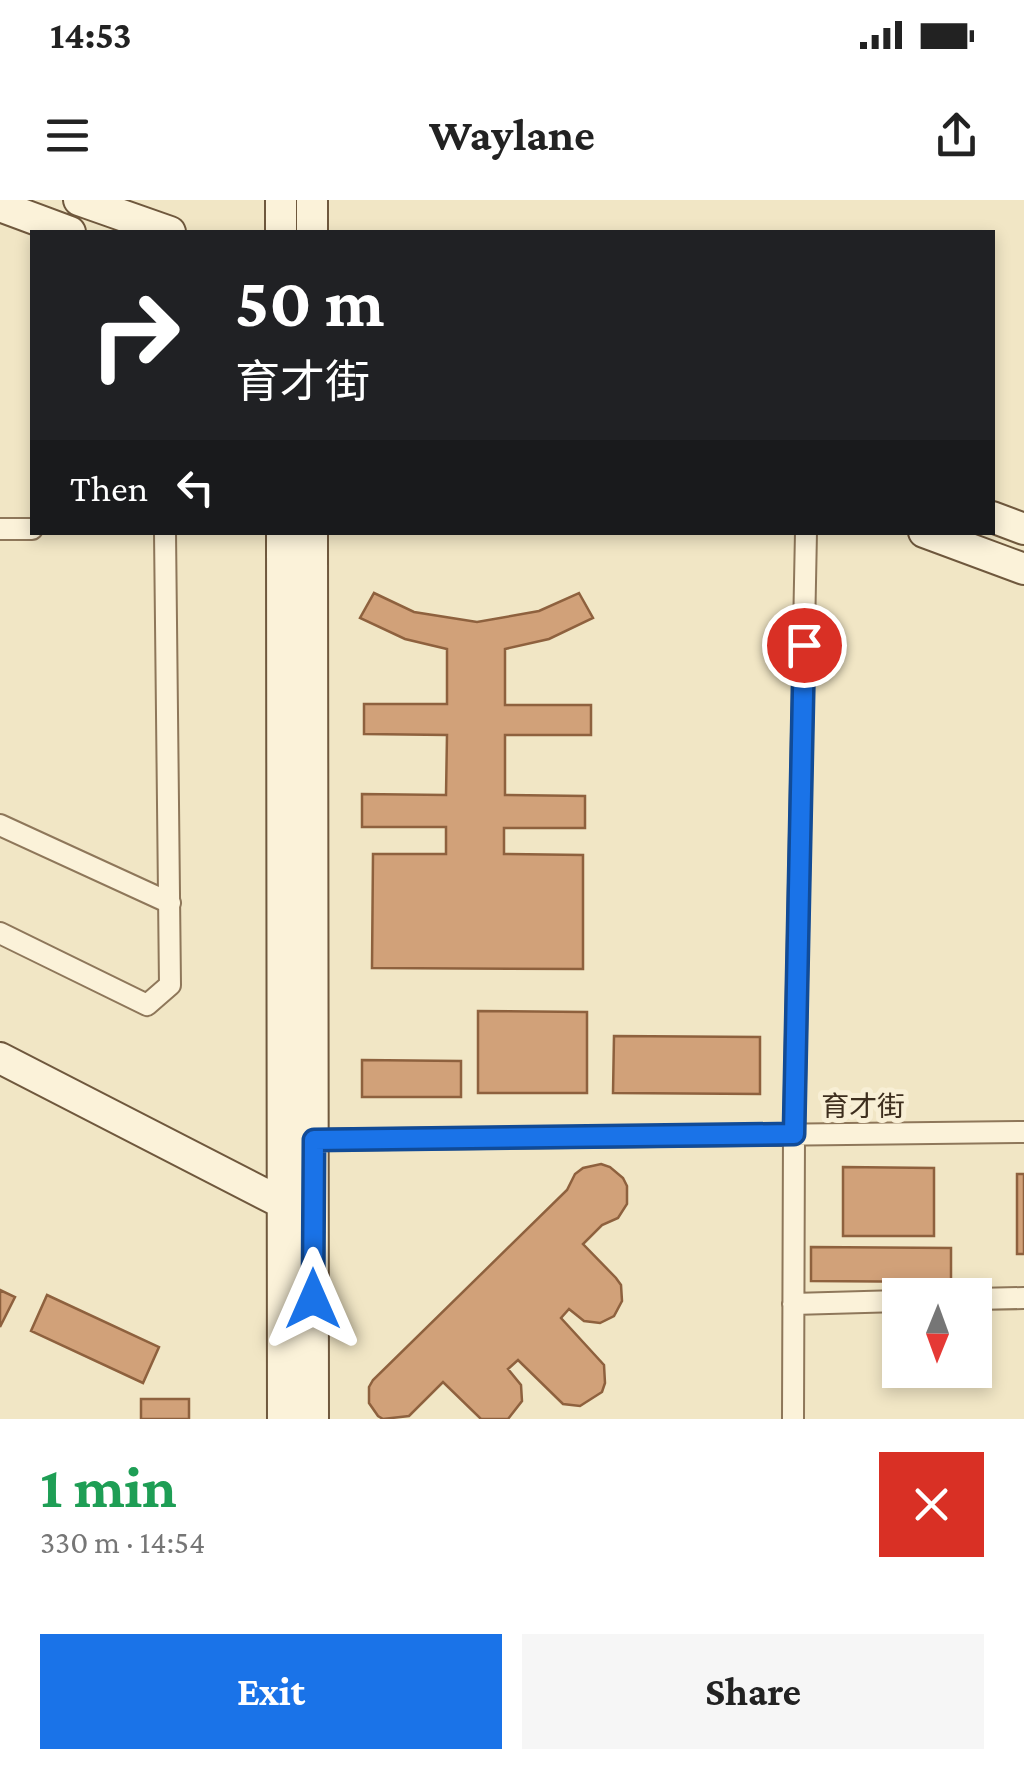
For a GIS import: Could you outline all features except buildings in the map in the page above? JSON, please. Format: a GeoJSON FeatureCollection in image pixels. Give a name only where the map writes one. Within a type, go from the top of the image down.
{"type":"FeatureCollection","features":[{"type":"Feature","properties":{"kind":"street"},"geometry":{"type":"LineString","coordinates":[[79,200],[164,230]]}},
{"type":"Feature","properties":{"kind":"street"},"geometry":{"type":"LineString","coordinates":[[281,200],[281,230]]}},
{"type":"Feature","properties":{"kind":"street"},"geometry":{"type":"LineString","coordinates":[[312,200],[312,230]]}},
{"type":"Feature","properties":{"kind":"street"},"geometry":{"type":"LineString","coordinates":[[0,206],[65,230]]}},
{"type":"Feature","properties":{"kind":"street"},"geometry":{"type":"LineString","coordinates":[[995,518],[1024,529]]}},
{"type":"Feature","properties":{"kind":"street"},"geometry":{"type":"LineString","coordinates":[[0,529],[30,529]]}},
{"type":"Feature","properties":{"kind":"street"},"geometry":{"type":"LineString","coordinates":[[0,933],[147,1005],[170,985],[165,535]]}},
{"type":"Feature","properties":{"kind":"street"},"geometry":{"type":"LineString","coordinates":[[282,535],[298,1140],[313,1419]]}},
{"type":"Feature","properties":{"kind":"street"},"geometry":{"type":"LineString","coordinates":[[283,1419],[284,1204],[298,1140],[312,535]]}},
{"type":"Feature","properties":{"kind":"street"},"geometry":{"type":"LineString","coordinates":[[793,1419],[794,1134],[806,535]]}},
{"type":"Feature","properties":{"kind":"street"},"geometry":{"type":"LineString","coordinates":[[932,535],[1024,569]]}},
{"type":"Feature","properties":{"kind":"street"},"geometry":{"type":"LineString","coordinates":[[0,825],[170,903]]}},
{"type":"Feature","properties":{"kind":"street"},"geometry":{"type":"LineString","coordinates":[[0,1058],[284,1204]]}},
{"type":"Feature","properties":{"kind":"street","name":"育才街"},"geometry":{"type":"LineString","coordinates":[[298,1140],[1024,1132]]}},
{"type":"Feature","properties":{"kind":"street"},"geometry":{"type":"LineString","coordinates":[[992,1299],[1024,1298]]}},
{"type":"Feature","properties":{"kind":"street"},"geometry":{"type":"LineString","coordinates":[[794,1304],[882,1302]]}},
{"type":"Feature","properties":{"kind":"route"},"geometry":{"type":"LineString","coordinates":[[313,1299],[314,1140],[794,1134],[804,645]]}}]}
